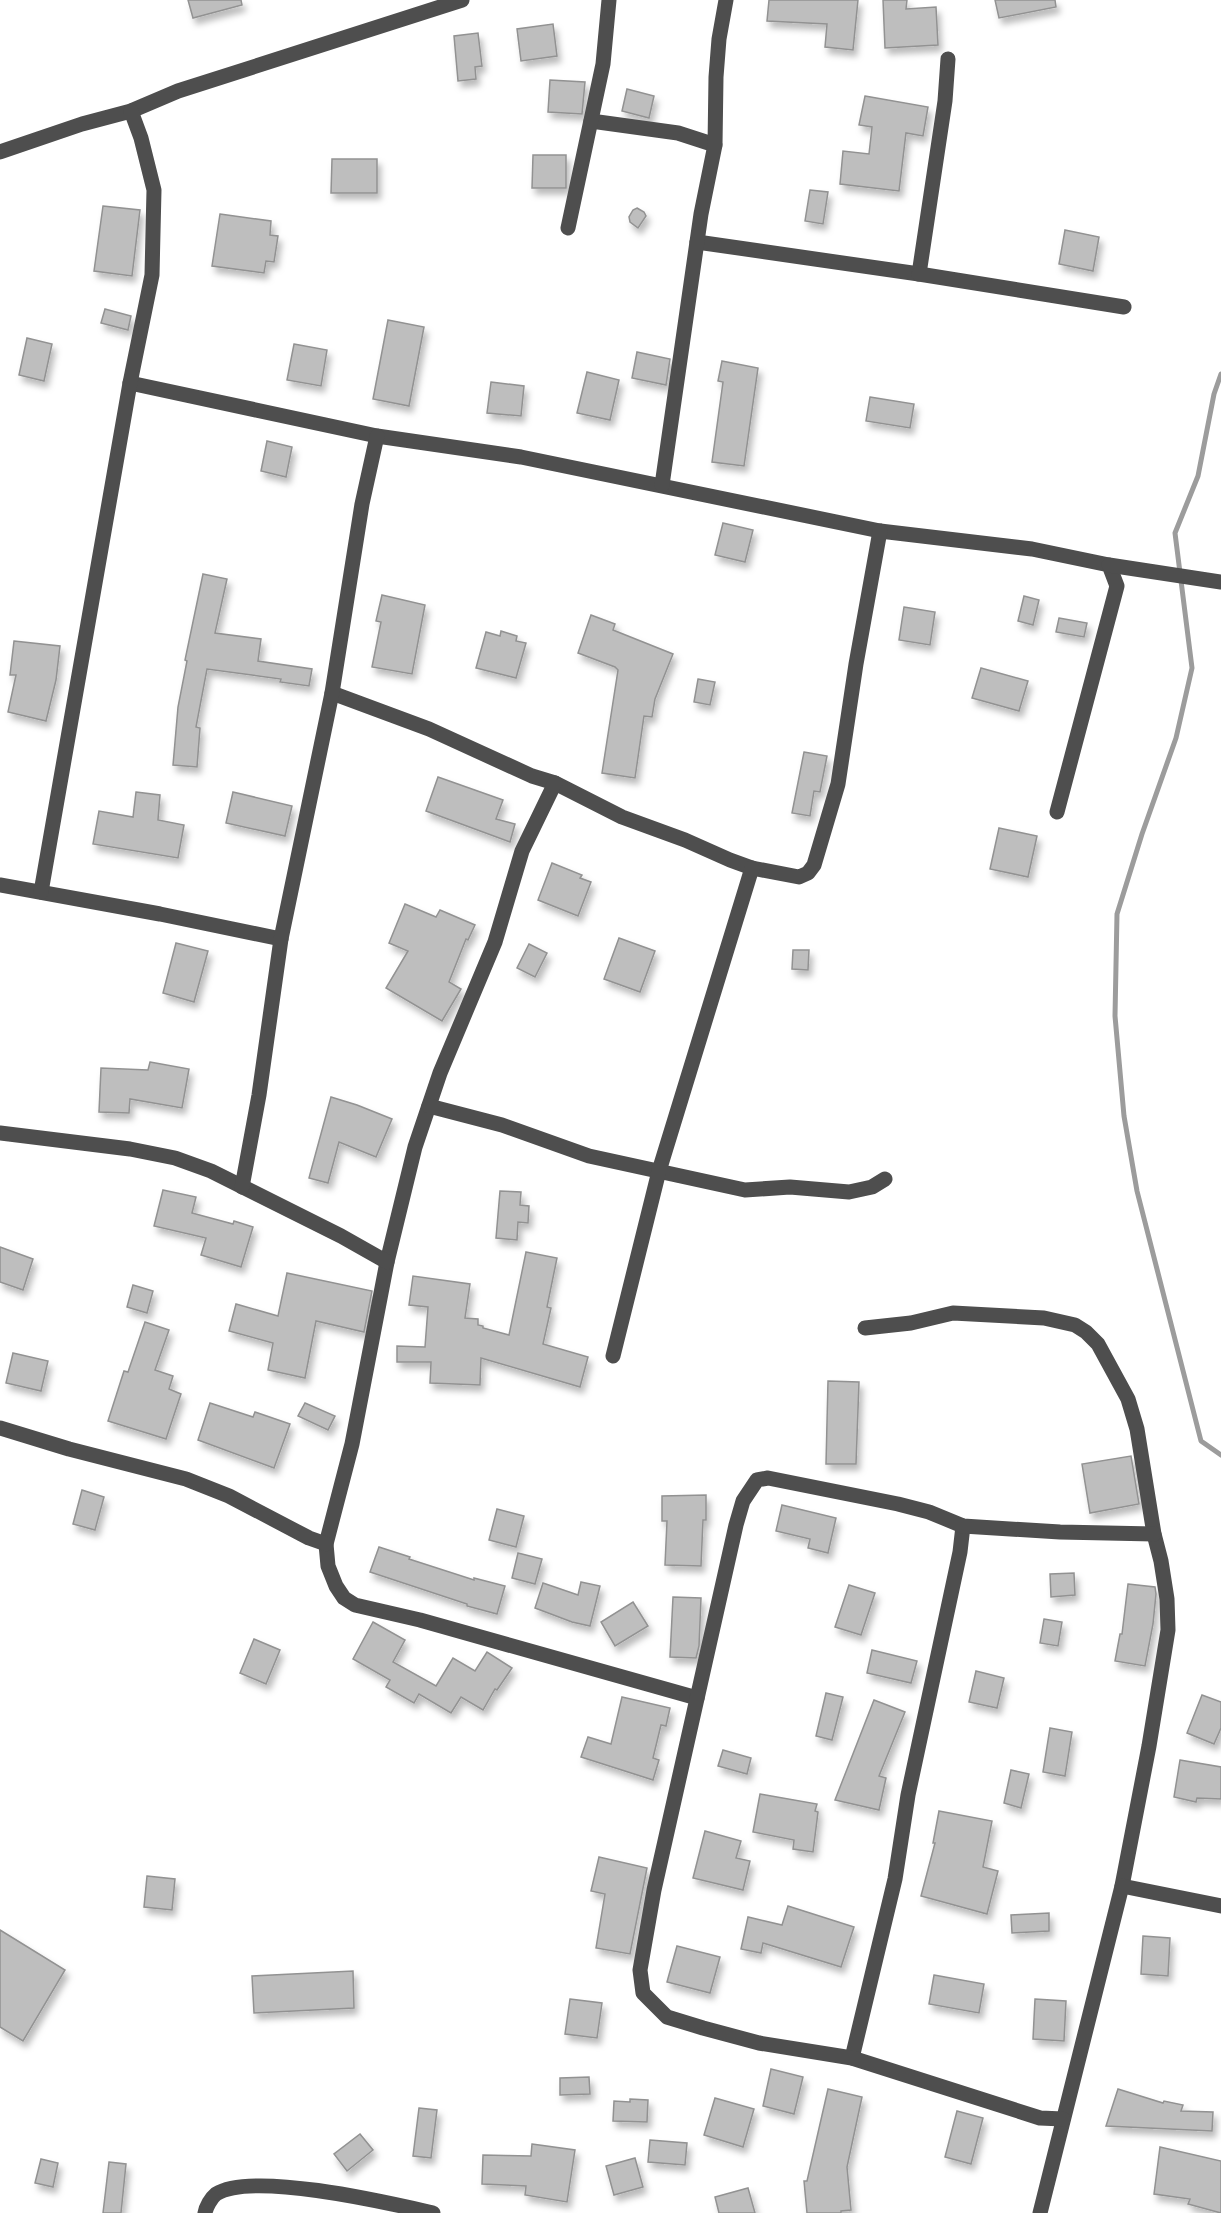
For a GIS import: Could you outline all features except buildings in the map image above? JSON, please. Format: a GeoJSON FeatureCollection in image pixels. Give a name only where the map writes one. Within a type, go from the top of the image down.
{"type":"FeatureCollection","features":[{"type":"Feature","properties":{"kind":"street"},"geometry":{"type":"LineString","coordinates":[[0,152],[82,124],[131,111],[178,91],[462,0]]}},
{"type":"Feature","properties":{"kind":"street"},"geometry":{"type":"LineString","coordinates":[[568,228],[603,64],[609,0]]}},
{"type":"Feature","properties":{"kind":"street"},"geometry":{"type":"LineString","coordinates":[[662,485],[697,242],[715,145],[716,77],[719,39],[726,0]]}},
{"type":"Feature","properties":{"kind":"street"},"geometry":{"type":"LineString","coordinates":[[919,274],[945,101],[948,59]]}},
{"type":"Feature","properties":{"kind":"street"},"geometry":{"type":"LineString","coordinates":[[41,892],[130,382],[152,275],[154,190],[141,138],[131,111]]}},
{"type":"Feature","properties":{"kind":"street"},"geometry":{"type":"LineString","coordinates":[[591,121],[678,133],[715,145]]}},
{"type":"Feature","properties":{"kind":"street"},"geometry":{"type":"LineString","coordinates":[[697,242],[763,250],[1124,307]]}},
{"type":"Feature","properties":{"kind":"street"},"geometry":{"type":"LineString","coordinates":[[130,382],[376,436],[521,457],[880,531],[1032,549],[1110,566],[1221,582]]}},
{"type":"Feature","properties":{"kind":"street"},"geometry":{"type":"LineString","coordinates":[[242,1187],[259,1095],[281,939],[332,693],[362,504],[376,436]]}},
{"type":"Feature","properties":{"kind":"street"},"geometry":{"type":"LineString","coordinates":[[332,693],[429,729],[532,776],[555,783],[622,817],[752,868],[799,877],[808,873],[814,865],[838,784],[856,664],[880,531]]}},
{"type":"Feature","properties":{"kind":"street"},"geometry":{"type":"LineString","coordinates":[[1056,813],[1117,586],[1110,566]]}},
{"type":"Feature","properties":{"kind":"street"},"geometry":{"type":"LineString","coordinates":[[555,783],[522,850],[495,942],[440,1073],[415,1147],[387,1262],[352,1444],[326,1544],[328,1566],[344,1598],[355,1605],[420,1620],[697,1698]]}},
{"type":"Feature","properties":{"kind":"street"},"geometry":{"type":"LineString","coordinates":[[613,1356],[658,1172],[752,868]]}},
{"type":"Feature","properties":{"kind":"street"},"geometry":{"type":"LineString","coordinates":[[0,885],[281,939]]}},
{"type":"Feature","properties":{"kind":"street"},"geometry":{"type":"LineString","coordinates":[[429,1106],[502,1125],[590,1156],[745,1190],[790,1187],[849,1192],[872,1187],[885,1179]]}},
{"type":"Feature","properties":{"kind":"street"},"geometry":{"type":"LineString","coordinates":[[0,1133],[130,1149],[175,1158],[242,1187],[341,1236],[387,1262]]}},
{"type":"Feature","properties":{"kind":"street"},"geometry":{"type":"LineString","coordinates":[[865,1328],[911,1323],[953,1313],[1044,1318],[1075,1325],[1098,1344],[1128,1399],[1137,1429],[1167,1599],[1168,1630],[1149,1746],[1122,1886],[1040,2213]]}},
{"type":"Feature","properties":{"kind":"street"},"geometry":{"type":"LineString","coordinates":[[0,1428],[69,1449],[186,1479],[229,1496],[309,1538],[326,1544]]}},
{"type":"Feature","properties":{"kind":"street"},"geometry":{"type":"LineString","coordinates":[[1063,2119],[1040,2118],[852,2058],[759,2043],[667,2017],[643,1993],[640,1970],[654,1890],[736,1525],[743,1501],[758,1480],[768,1478],[898,1504],[930,1512],[963,1526],[1060,1532],[1154,1534]]}},
{"type":"Feature","properties":{"kind":"street"},"geometry":{"type":"LineString","coordinates":[[852,2058],[895,1879],[908,1794],[960,1552],[963,1526]]}},
{"type":"Feature","properties":{"kind":"street"},"geometry":{"type":"LineString","coordinates":[[1122,1886],[1221,1906]]}},
{"type":"Feature","properties":{"kind":"street"},"geometry":{"type":"LineString","coordinates":[[205,2213],[206,2207],[215,2195],[255,2185],[346,2195],[425,2212]]}},
{"type":"Feature","properties":{"kind":"waterway"},"geometry":{"type":"LineString","coordinates":[[1221,374],[1214,394],[1198,476],[1175,533],[1192,668],[1176,738],[1117,914],[1115,1016],[1124,1116],[1137,1191],[1201,1441],[1221,1455]]}}]}
